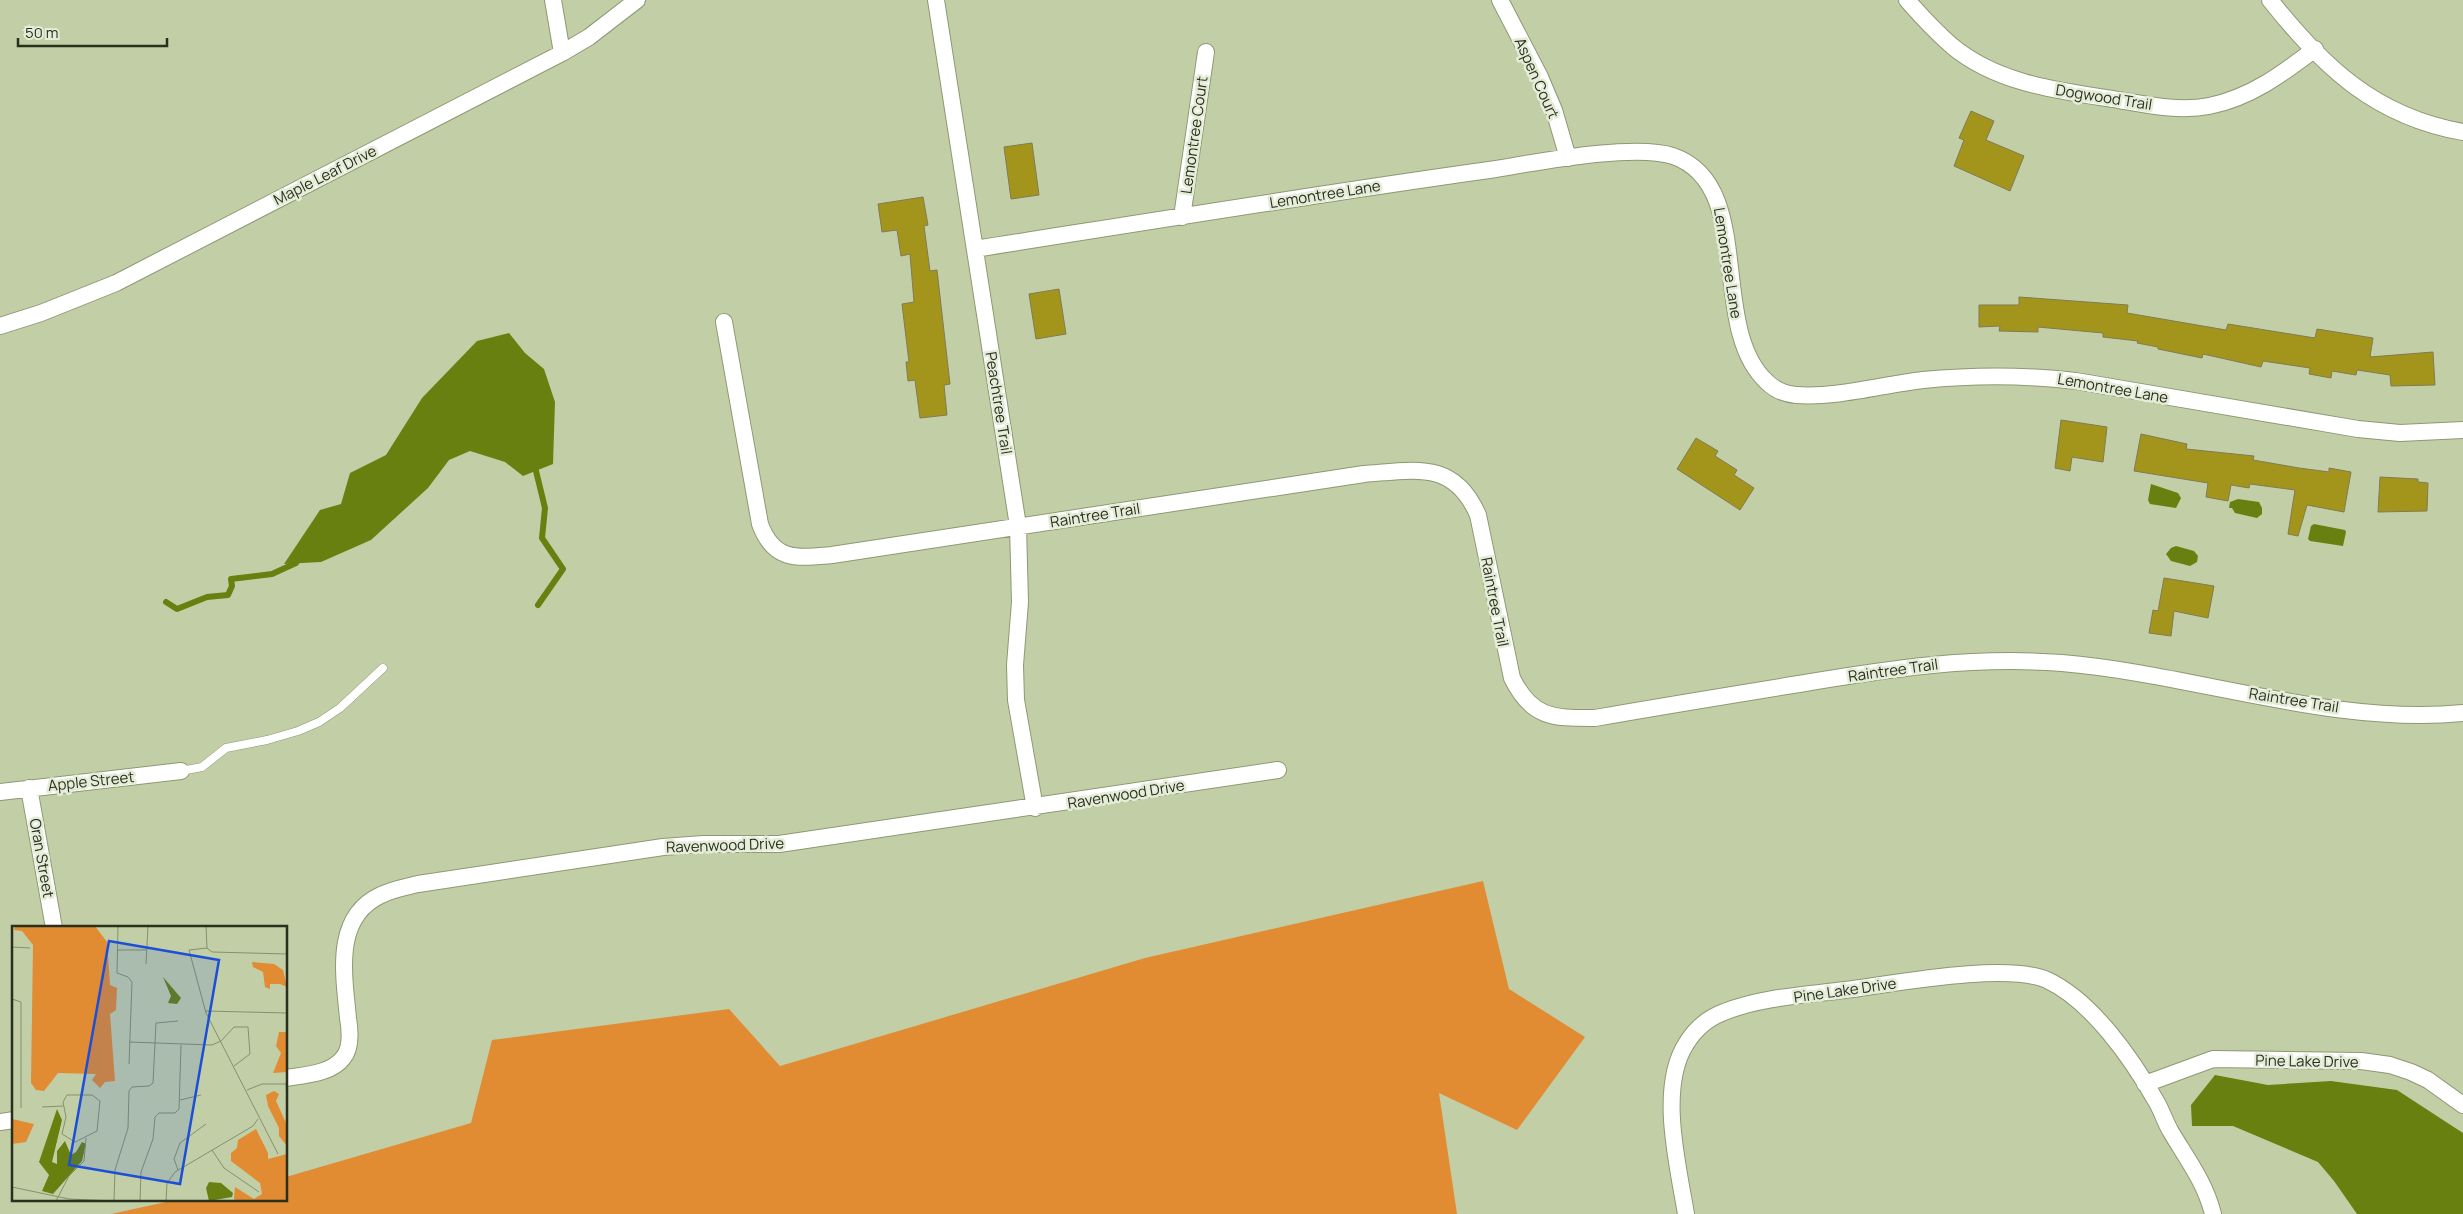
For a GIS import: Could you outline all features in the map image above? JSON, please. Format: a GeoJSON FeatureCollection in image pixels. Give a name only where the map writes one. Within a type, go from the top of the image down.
{"type":"FeatureCollection","features":[{"type":"Feature","properties":{"kind":"street"},"geometry":{"type":"LineString","coordinates":[[553,0],[562,53]]}},
{"type":"Feature","properties":{"kind":"street","name":"Maple Leaf Drive"},"geometry":{"type":"LineString","coordinates":[[0,326],[41,313],[116,283],[562,53],[589,37],[637,0]]}},
{"type":"Feature","properties":{"kind":"street","name":"Peachtree Trail"},"geometry":{"type":"LineString","coordinates":[[936,0],[1018,526],[1020,602],[1015,665],[1016,700],[1036,808]]}},
{"type":"Feature","properties":{"kind":"street","name":"Aspen Court"},"geometry":{"type":"LineString","coordinates":[[1500,0],[1540,77],[1554,110],[1568,158]]}},
{"type":"Feature","properties":{"kind":"street","name":"Dogwood Trail"},"geometry":{"type":"LineString","coordinates":[[1907,0],[1953,46],[1992,70],[2047,88],[2181,109],[2207,107],[2242,96],[2275,79],[2315,50]]}},
{"type":"Feature","properties":{"kind":"street"},"geometry":{"type":"LineString","coordinates":[[2270,0],[2315,50],[2344,78],[2388,109],[2438,128],[2463,132]]}},
{"type":"Feature","properties":{"kind":"street","name":"Lemontree Court"},"geometry":{"type":"LineString","coordinates":[[1182,217],[1206,52]]}},
{"type":"Feature","properties":{"kind":"street","name":"Lemontree Lane"},"geometry":{"type":"LineString","coordinates":[[975,249],[1374,186],[1568,158],[1631,152],[1660,153],[1684,161],[1704,177],[1712,187],[1720,210],[1739,330],[1746,353],[1766,382],[1783,392],[1792,395],[1813,395],[1924,380],[2031,376],[2076,380],[2358,429],[2400,433],[2463,430]]}},
{"type":"Feature","properties":{"kind":"street","name":"Raintree Trail"},"geometry":{"type":"LineString","coordinates":[[724,322],[760,524],[765,539],[773,548],[784,554],[801,558],[832,555],[1364,474],[1410,471],[1432,472],[1448,477],[1461,486],[1471,498],[1478,515],[1505,653],[1512,678],[1521,696],[1539,711],[1566,718],[1595,718],[1872,672],[1959,661],[2007,660],[2063,663],[2128,671],[2318,705],[2397,715],[2436,716],[2463,714]]}},
{"type":"Feature","properties":{"kind":"street","name":"Ravenwood Drive"},"geometry":{"type":"LineString","coordinates":[[288,1078],[321,1071],[344,1058],[349,1044],[349,1025],[342,965],[344,943],[357,914],[371,901],[395,890],[418,884],[662,847],[703,844],[779,844],[1036,808],[1278,770]]}},
{"type":"Feature","properties":{"kind":"street","name":"Apple Street"},"geometry":{"type":"LineString","coordinates":[[0,792],[181,771]]}},
{"type":"Feature","properties":{"kind":"street","name":"Oran Street"},"geometry":{"type":"LineString","coordinates":[[29,788],[54,926]]}},
{"type":"Feature","properties":{"kind":"street","name":"Pine Lake Drive"},"geometry":{"type":"LineString","coordinates":[[1686,1214],[1672,1110],[1673,1083],[1684,1045],[1700,1026],[1723,1012],[1744,1006],[1934,978],[1997,973],[2029,975],[2046,980],[2062,989],[2086,1008],[2112,1037],[2145,1084],[2205,1186],[2213,1214]]}},
{"type":"Feature","properties":{"kind":"street","name":"Pine Lake Drive"},"geometry":{"type":"LineString","coordinates":[[2145,1084],[2213,1059],[2361,1061],[2390,1065],[2411,1072],[2428,1080],[2463,1105]]}},
{"type":"Feature","properties":{"kind":"lane"},"geometry":{"type":"LineString","coordinates":[[181,771],[202,767],[226,748],[268,740],[319,722],[340,708],[384,668]]}},
{"type":"Feature","properties":{"kind":"shaded area"},"geometry":{"type":"Polygon","coordinates":[[[509,333],[525,353],[544,369],[555,402],[553,464],[523,476],[505,462],[470,451],[449,460],[428,488],[371,540],[321,562],[284,564],[320,510],[341,504],[350,473],[386,455],[422,398],[477,341],[509,333]]]}},
{"type":"Feature","properties":{"kind":"shaded area"},"geometry":{"type":"Polygon","coordinates":[[[2151,484],[2178,493],[2181,498],[2176,508],[2150,504],[2148,500],[2151,484]]]}},
{"type":"Feature","properties":{"kind":"shaded area"},"geometry":{"type":"Polygon","coordinates":[[[2238,499],[2259,502],[2262,514],[2257,518],[2235,513],[2232,508],[2229,508],[2230,502],[2238,499]]]}},
{"type":"Feature","properties":{"kind":"shaded area"},"geometry":{"type":"Polygon","coordinates":[[[2314,524],[2345,530],[2343,546],[2310,541],[2308,539],[2311,526],[2314,524]]]}},
{"type":"Feature","properties":{"kind":"shaded area"},"geometry":{"type":"Polygon","coordinates":[[[2176,546],[2194,551],[2198,556],[2197,562],[2190,566],[2171,561],[2166,554],[2171,548],[2176,546]]]}},
{"type":"Feature","properties":{"kind":"shaded area"},"geometry":{"type":"Polygon","coordinates":[[[1483,881],[1509,989],[1585,1037],[1517,1130],[1439,1093],[1457,1214],[111,1214],[166,1202],[288,1202],[288,1176],[471,1123],[492,1040],[729,1009],[780,1066],[1145,958],[1483,881]]]}},
{"type":"Feature","properties":{"kind":"shaded area"},"geometry":{"type":"Polygon","coordinates":[[[2215,1075],[2268,1085],[2331,1081],[2397,1090],[2463,1133],[2463,1214],[2357,1214],[2318,1162],[2233,1126],[2192,1126],[2191,1105],[2215,1075]]]}},
{"type":"Feature","properties":{"kind":"building"},"geometry":{"type":"Polygon","coordinates":[[[1971,111],[1994,121],[1986,140],[2024,156],[2010,191],[1954,166],[1964,140],[1959,138],[1971,111]]]}},
{"type":"Feature","properties":{"kind":"building"},"geometry":{"type":"Polygon","coordinates":[[[1032,143],[1039,195],[1011,199],[1004,147],[1032,143]]]}},
{"type":"Feature","properties":{"kind":"building"},"geometry":{"type":"Polygon","coordinates":[[[923,197],[928,225],[924,226],[930,271],[937,270],[950,384],[944,385],[947,415],[920,418],[915,380],[908,381],[906,362],[909,362],[902,304],[914,302],[910,254],[901,256],[897,230],[882,232],[878,204],[923,197]]]}},
{"type":"Feature","properties":{"kind":"building"},"geometry":{"type":"Polygon","coordinates":[[[1059,289],[1066,334],[1036,339],[1029,294],[1059,289]]]}},
{"type":"Feature","properties":{"kind":"building"},"geometry":{"type":"Polygon","coordinates":[[[2019,297],[2128,305],[2127,313],[2226,330],[2228,324],[2315,338],[2317,329],[2373,338],[2370,357],[2433,352],[2435,385],[2391,386],[2390,375],[2357,370],[2356,375],[2332,371],[2331,378],[2309,374],[2310,368],[2263,361],[2261,367],[2203,354],[2202,358],[2158,349],[2158,347],[2137,343],[2138,341],[2103,337],[2103,333],[2038,327],[2038,332],[1999,331],[2000,326],[1979,327],[1979,305],[2019,305],[2019,297]]]}},
{"type":"Feature","properties":{"kind":"building"},"geometry":{"type":"Polygon","coordinates":[[[2061,420],[2107,427],[2103,462],[2072,457],[2070,471],[2055,468],[2061,420]]]}},
{"type":"Feature","properties":{"kind":"building"},"geometry":{"type":"Polygon","coordinates":[[[2141,434],[2187,444],[2186,449],[2254,456],[2253,460],[2299,468],[2329,472],[2329,468],[2351,472],[2344,512],[2307,505],[2298,536],[2288,534],[2295,490],[2250,484],[2249,488],[2231,485],[2228,501],[2206,497],[2208,483],[2134,471],[2141,434]]]}},
{"type":"Feature","properties":{"kind":"building"},"geometry":{"type":"Polygon","coordinates":[[[1696,438],[1718,451],[1715,456],[1737,470],[1734,475],[1754,488],[1740,510],[1677,469],[1696,438]]]}},
{"type":"Feature","properties":{"kind":"building"},"geometry":{"type":"Polygon","coordinates":[[[2380,477],[2418,479],[2418,482],[2428,483],[2427,511],[2378,512],[2380,477]]]}},
{"type":"Feature","properties":{"kind":"building"},"geometry":{"type":"Polygon","coordinates":[[[2164,578],[2214,586],[2208,618],[2174,611],[2171,636],[2149,633],[2153,610],[2158,611],[2164,578]]]}},
{"type":"Feature","properties":{"kind":"waterway"},"geometry":{"type":"LineString","coordinates":[[536,471],[545,508],[542,538],[563,569],[538,605]]}},
{"type":"Feature","properties":{"kind":"waterway"},"geometry":{"type":"LineString","coordinates":[[166,602],[177,609],[207,597],[228,595],[232,586],[231,579],[272,574],[296,563]]}}]}
